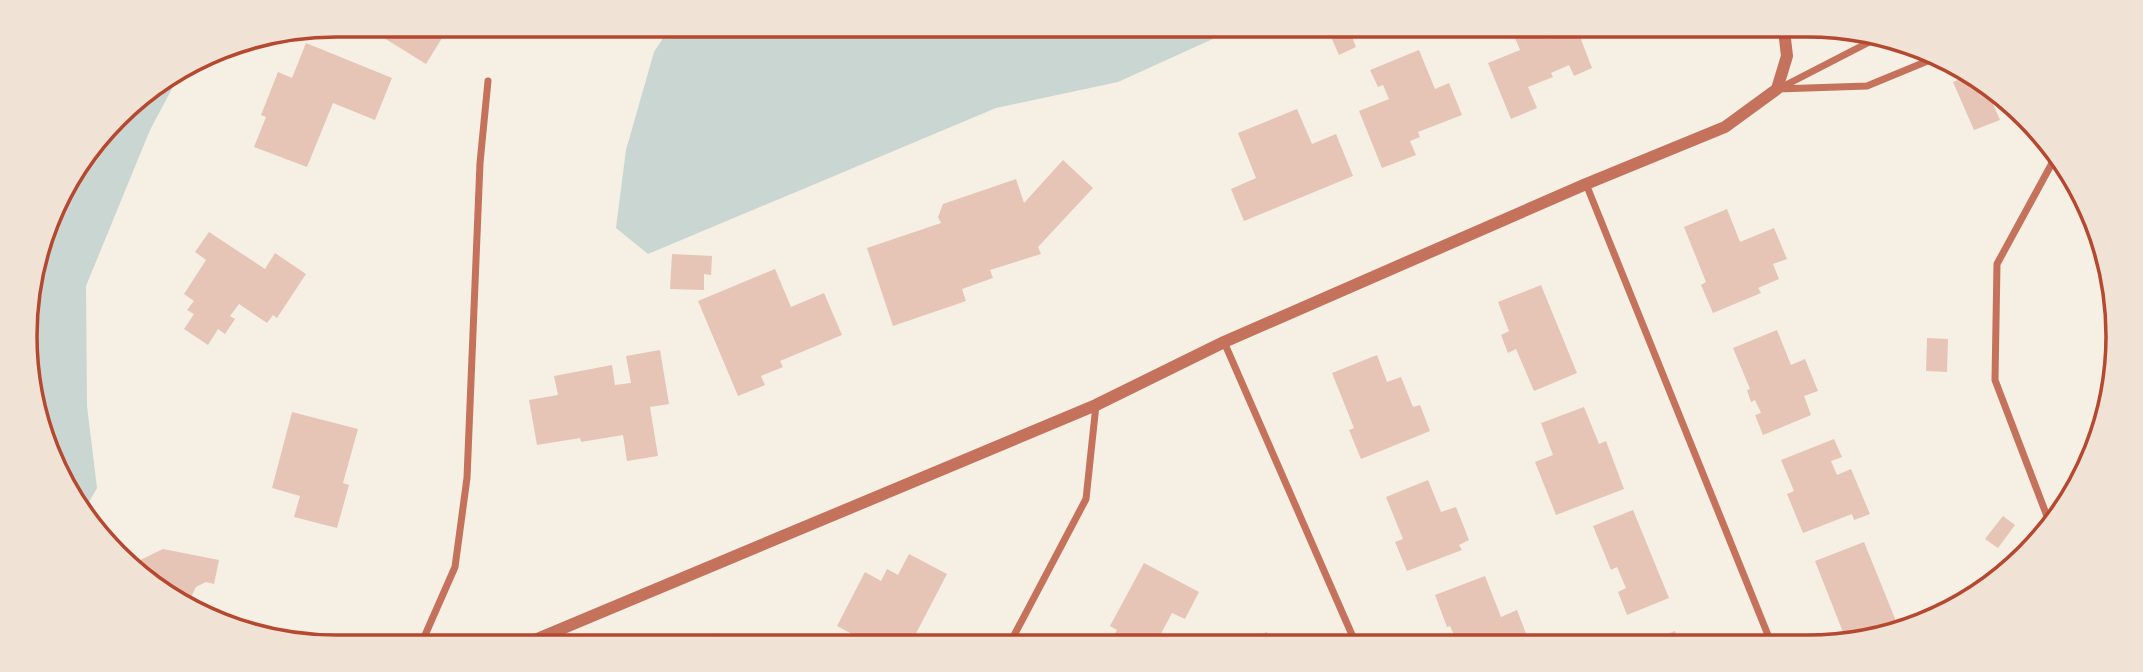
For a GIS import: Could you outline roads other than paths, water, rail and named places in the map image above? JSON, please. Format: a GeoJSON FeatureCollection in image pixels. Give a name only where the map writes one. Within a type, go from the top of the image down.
{"type":"FeatureCollection","features":[{"type":"Feature","properties":{"kind":"street"},"geometry":{"type":"LineString","coordinates":[[1777,89],[1787,56],[1785,37]]}},
{"type":"Feature","properties":{"kind":"street"},"geometry":{"type":"LineString","coordinates":[[547,635],[1096,405],[1224,342],[1586,184],[1725,127],[1777,89],[1867,43]]}},
{"type":"Feature","properties":{"kind":"street"},"geometry":{"type":"LineString","coordinates":[[1777,89],[1867,86],[1926,62]]}},
{"type":"Feature","properties":{"kind":"street"},"geometry":{"type":"LineString","coordinates":[[425,635],[455,566],[467,478],[480,163],[488,82]]}},
{"type":"Feature","properties":{"kind":"street"},"geometry":{"type":"LineString","coordinates":[[2046,515],[1995,380],[1997,264],[2052,164]]}},
{"type":"Feature","properties":{"kind":"street"},"geometry":{"type":"LineString","coordinates":[[1586,184],[1768,635]]}},
{"type":"Feature","properties":{"kind":"street"},"geometry":{"type":"LineString","coordinates":[[1224,342],[1352,635]]}},
{"type":"Feature","properties":{"kind":"street"},"geometry":{"type":"LineString","coordinates":[[1014,635],[1086,499],[1096,405]]}}]}
